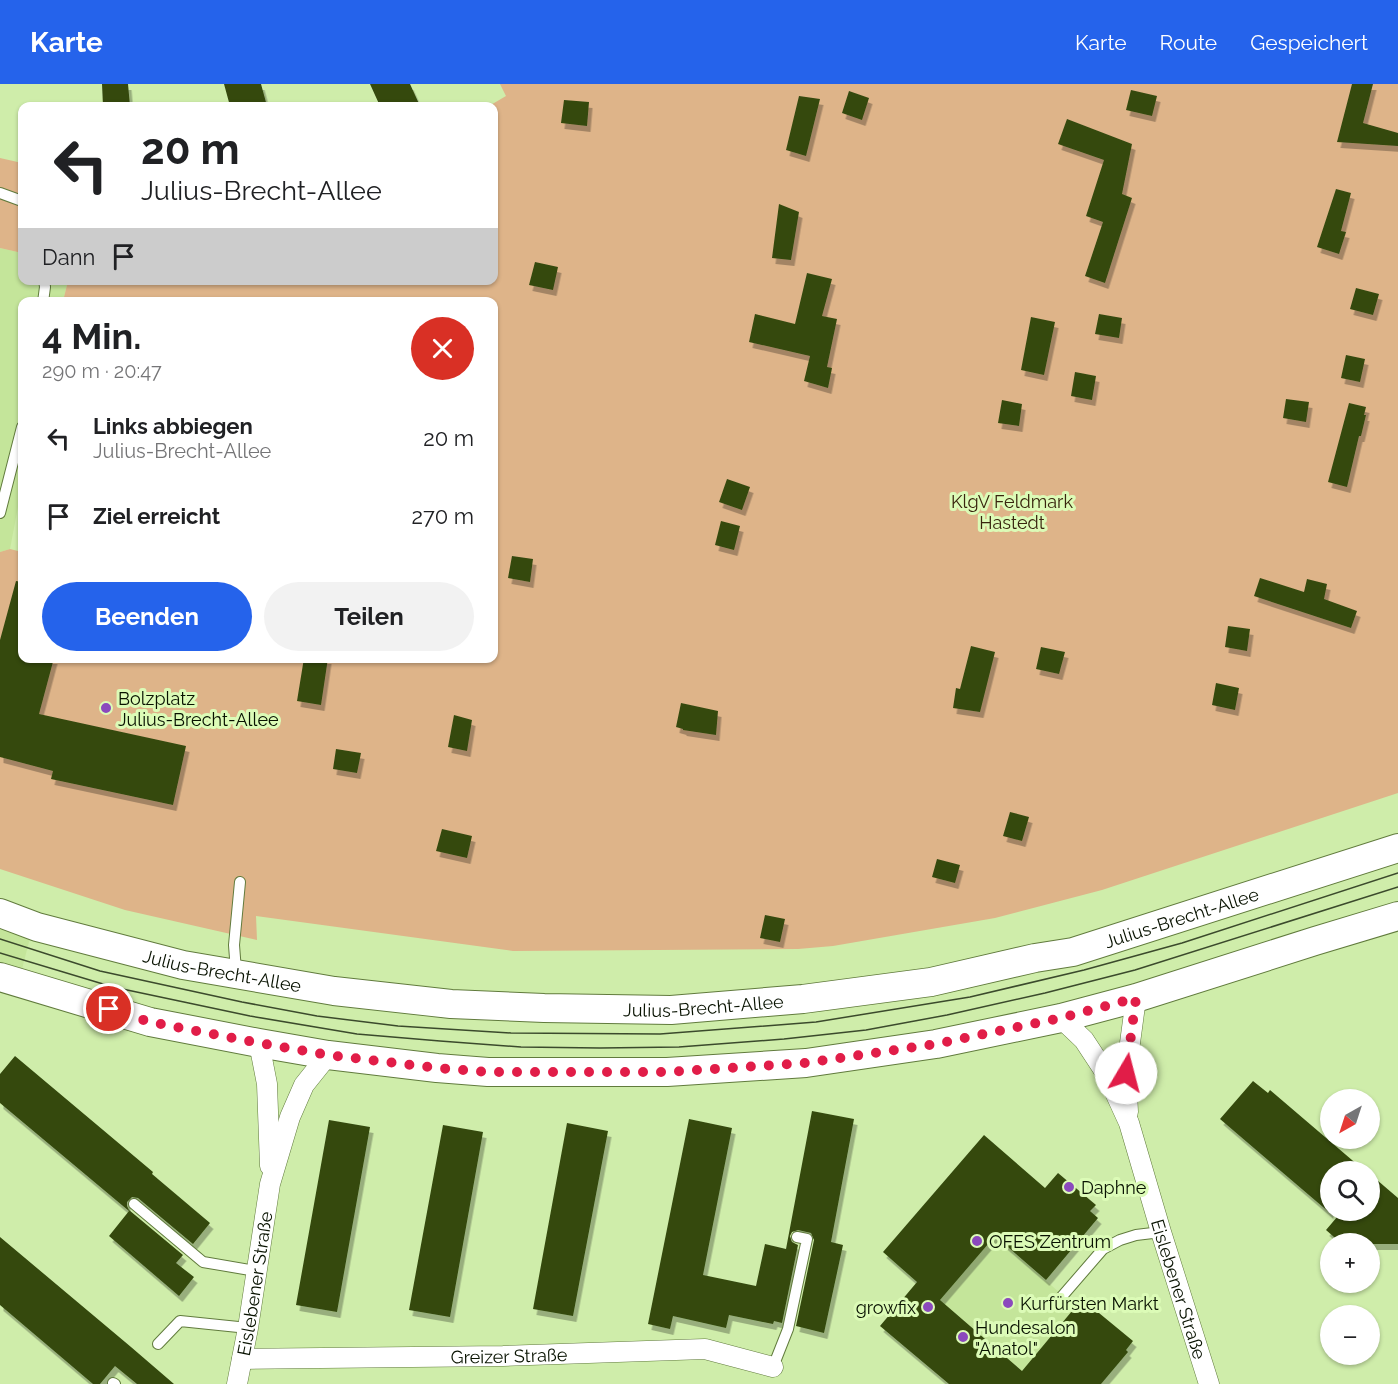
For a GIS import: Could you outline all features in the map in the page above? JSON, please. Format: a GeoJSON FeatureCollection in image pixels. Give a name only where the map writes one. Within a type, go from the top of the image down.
{"type":"FeatureCollection","features":[{"type":"Feature","properties":{"kind":"main road","name":"Julius-Brecht-Allee"},"geometry":{"type":"LineString","coordinates":[[0,913],[37,927],[183,965],[334,991],[451,1004],[671,1010],[813,998],[932,982],[1035,958],[1073,952],[1398,848]]}},
{"type":"Feature","properties":{"kind":"main road"},"geometry":{"type":"LineString","coordinates":[[0,977],[150,1022],[328,1055],[488,1072],[667,1072],[806,1063],[936,1044],[1061,1018],[1136,998],[1398,916]]}},
{"type":"Feature","properties":{"kind":"street","name":"Eislebener Straße"},"geometry":{"type":"LineString","coordinates":[[1129,1124],[1126,1073],[1136,998]]}},
{"type":"Feature","properties":{"kind":"street","name":"Eislebener Straße"},"geometry":{"type":"LineString","coordinates":[[1061,1018],[1084,1040],[1107,1075],[1129,1124],[1209,1384]]}},
{"type":"Feature","properties":{"kind":"street","name":"Eislebener Straße"},"geometry":{"type":"LineString","coordinates":[[259,1043],[267,1084],[270,1184]]}},
{"type":"Feature","properties":{"kind":"street","name":"Eislebener Straße"},"geometry":{"type":"LineString","coordinates":[[237,1384],[270,1184],[290,1117],[304,1085],[328,1055]]}},
{"type":"Feature","properties":{"kind":"street","name":"Greizer Straße"},"geometry":{"type":"LineString","coordinates":[[242,1359],[503,1356],[705,1349],[773,1367]]}},
{"type":"Feature","properties":{"kind":"lane"},"geometry":{"type":"LineString","coordinates":[[0,194],[18,200]]}},
{"type":"Feature","properties":{"kind":"lane"},"geometry":{"type":"LineString","coordinates":[[0,513],[18,443]]}},
{"type":"Feature","properties":{"kind":"lane"},"geometry":{"type":"LineString","coordinates":[[236,975],[234,945],[240,882]]}},
{"type":"Feature","properties":{"kind":"lane"},"geometry":{"type":"LineString","coordinates":[[134,1204],[203,1262],[256,1271]]}},
{"type":"Feature","properties":{"kind":"lane"},"geometry":{"type":"LineString","coordinates":[[1058,1300],[1103,1249],[1136,1235],[1161,1232]]}},
{"type":"Feature","properties":{"kind":"lane"},"geometry":{"type":"LineString","coordinates":[[773,1367],[788,1329],[807,1239],[797,1237]]}},
{"type":"Feature","properties":{"kind":"lane"},"geometry":{"type":"LineString","coordinates":[[158,1344],[180,1321],[248,1328]]}},
{"type":"Feature","properties":{"kind":"shaded area"},"geometry":{"type":"Polygon","coordinates":[[[0,248],[18,252],[18,285],[67,285],[64,297],[18,297],[18,507],[10,549],[0,552],[0,248]]]}},
{"type":"Feature","properties":{"kind":"shaded area"},"geometry":{"type":"Polygon","coordinates":[[[0,923],[31,934],[21,973],[0,966],[0,923]]]}},
{"type":"Feature","properties":{"kind":"shaded area","name":"Kurfürsten Markt"},"geometry":{"type":"Polygon","coordinates":[[[995,1236],[1076,1307],[1022,1371],[940,1300],[995,1236]]]}},
{"type":"Feature","properties":{"kind":"green space","name":"KlgV Feldmark Hastedt"},"geometry":{"type":"Polygon","coordinates":[[[500,84],[1398,84],[1398,793],[1102,890],[995,918],[833,946],[798,949],[513,951],[256,916],[257,940],[125,910],[0,869],[0,552],[10,549],[18,551],[18,663],[498,663],[498,297],[64,297],[67,285],[498,285],[498,102],[496,102],[506,96],[500,84]]]}},
{"type":"Feature","properties":{"kind":"green space"},"geometry":{"type":"Polygon","coordinates":[[[0,158],[18,162],[18,252],[0,248],[0,158]]]}},
{"type":"Feature","properties":{"kind":"building"},"geometry":{"type":"Polygon","coordinates":[[[102,84],[128,84],[130,102],[103,102],[102,84]]]}},
{"type":"Feature","properties":{"kind":"building"},"geometry":{"type":"Polygon","coordinates":[[[224,84],[261,84],[266,102],[229,102],[224,84]]]}},
{"type":"Feature","properties":{"kind":"building"},"geometry":{"type":"Polygon","coordinates":[[[370,84],[410,84],[418,102],[378,102],[370,84]]]}},
{"type":"Feature","properties":{"kind":"building"},"geometry":{"type":"Polygon","coordinates":[[[1352,84],[1373,84],[1363,123],[1398,133],[1398,146],[1337,142],[1352,84]]]}},
{"type":"Feature","properties":{"kind":"building"},"geometry":{"type":"Polygon","coordinates":[[[1131,90],[1157,96],[1152,116],[1126,110],[1131,90]]]}},
{"type":"Feature","properties":{"kind":"building"},"geometry":{"type":"Polygon","coordinates":[[[849,91],[869,98],[862,120],[842,113],[849,91]]]}},
{"type":"Feature","properties":{"kind":"building"},"geometry":{"type":"Polygon","coordinates":[[[799,96],[820,99],[806,156],[786,150],[799,96]]]}},
{"type":"Feature","properties":{"kind":"building"},"geometry":{"type":"Polygon","coordinates":[[[564,100],[589,102],[587,126],[561,123],[564,100]]]}},
{"type":"Feature","properties":{"kind":"building"},"geometry":{"type":"Polygon","coordinates":[[[1067,119],[1132,144],[1122,194],[1132,198],[1105,283],[1085,276],[1103,222],[1086,216],[1104,160],[1058,144],[1067,119]]]}},
{"type":"Feature","properties":{"kind":"building"},"geometry":{"type":"Polygon","coordinates":[[[1336,189],[1351,193],[1341,231],[1346,232],[1339,254],[1317,247],[1336,189]]]}},
{"type":"Feature","properties":{"kind":"building"},"geometry":{"type":"Polygon","coordinates":[[[779,204],[799,212],[791,260],[772,258],[779,204]]]}},
{"type":"Feature","properties":{"kind":"building"},"geometry":{"type":"Polygon","coordinates":[[[535,262],[558,267],[553,290],[529,285],[535,262]]]}},
{"type":"Feature","properties":{"kind":"building"},"geometry":{"type":"Polygon","coordinates":[[[807,273],[832,279],[822,316],[837,319],[827,367],[832,368],[828,388],[804,381],[810,356],[749,342],[755,314],[795,324],[807,273]]]}},
{"type":"Feature","properties":{"kind":"building"},"geometry":{"type":"Polygon","coordinates":[[[1356,288],[1379,294],[1373,315],[1350,309],[1356,288]]]}},
{"type":"Feature","properties":{"kind":"building"},"geometry":{"type":"Polygon","coordinates":[[[1099,314],[1122,318],[1119,338],[1095,334],[1099,314]]]}},
{"type":"Feature","properties":{"kind":"building"},"geometry":{"type":"Polygon","coordinates":[[[1031,317],[1055,322],[1044,375],[1021,370],[1031,317]]]}},
{"type":"Feature","properties":{"kind":"building"},"geometry":{"type":"Polygon","coordinates":[[[1346,355],[1365,359],[1360,382],[1341,378],[1346,355]]]}},
{"type":"Feature","properties":{"kind":"building"},"geometry":{"type":"Polygon","coordinates":[[[1075,372],[1096,376],[1092,400],[1071,396],[1075,372]]]}},
{"type":"Feature","properties":{"kind":"building"},"geometry":{"type":"Polygon","coordinates":[[[1286,399],[1309,402],[1306,422],[1283,418],[1286,399]]]}},
{"type":"Feature","properties":{"kind":"building"},"geometry":{"type":"Polygon","coordinates":[[[1002,400],[1022,404],[1019,426],[998,423],[1002,400]]]}},
{"type":"Feature","properties":{"kind":"building"},"geometry":{"type":"Polygon","coordinates":[[[1349,403],[1366,407],[1364,415],[1366,415],[1347,487],[1328,482],[1349,403]]]}},
{"type":"Feature","properties":{"kind":"building"},"geometry":{"type":"Polygon","coordinates":[[[727,479],[750,487],[742,510],[719,502],[727,479]]]}},
{"type":"Feature","properties":{"kind":"building"},"geometry":{"type":"Polygon","coordinates":[[[721,521],[740,526],[734,550],[715,545],[721,521]]]}},
{"type":"Feature","properties":{"kind":"building"},"geometry":{"type":"Polygon","coordinates":[[[512,556],[533,559],[530,582],[508,578],[512,556]]]}},
{"type":"Feature","properties":{"kind":"building"},"geometry":{"type":"Polygon","coordinates":[[[1260,578],[1304,592],[1307,579],[1327,584],[1324,599],[1357,611],[1351,628],[1254,596],[1260,578]]]}},
{"type":"Feature","properties":{"kind":"building"},"geometry":{"type":"Polygon","coordinates":[[[16,581],[18,581],[18,663],[53,663],[39,714],[186,746],[173,805],[51,779],[53,771],[0,757],[0,640],[16,581]]]}},
{"type":"Feature","properties":{"kind":"building"},"geometry":{"type":"Polygon","coordinates":[[[1228,626],[1250,629],[1247,651],[1225,647],[1228,626]]]}},
{"type":"Feature","properties":{"kind":"building"},"geometry":{"type":"Polygon","coordinates":[[[971,646],[995,652],[980,712],[953,708],[956,688],[960,689],[971,646]]]}},
{"type":"Feature","properties":{"kind":"building"},"geometry":{"type":"Polygon","coordinates":[[[1041,647],[1065,652],[1059,674],[1036,669],[1041,647]]]}},
{"type":"Feature","properties":{"kind":"building"},"geometry":{"type":"Polygon","coordinates":[[[303,663],[327,663],[321,705],[297,701],[303,663]]]}},
{"type":"Feature","properties":{"kind":"building"},"geometry":{"type":"Polygon","coordinates":[[[1216,683],[1239,688],[1235,710],[1212,705],[1216,683]]]}},
{"type":"Feature","properties":{"kind":"building"},"geometry":{"type":"Polygon","coordinates":[[[681,703],[718,711],[716,735],[676,727],[681,703]]]}},
{"type":"Feature","properties":{"kind":"building"},"geometry":{"type":"Polygon","coordinates":[[[454,715],[472,720],[467,751],[448,747],[454,715]]]}},
{"type":"Feature","properties":{"kind":"building"},"geometry":{"type":"Polygon","coordinates":[[[336,749],[361,753],[357,773],[333,769],[336,749]]]}},
{"type":"Feature","properties":{"kind":"building"},"geometry":{"type":"Polygon","coordinates":[[[1010,812],[1029,817],[1022,841],[1003,836],[1010,812]]]}},
{"type":"Feature","properties":{"kind":"building"},"geometry":{"type":"Polygon","coordinates":[[[442,829],[472,836],[467,858],[436,851],[442,829]]]}},
{"type":"Feature","properties":{"kind":"building"},"geometry":{"type":"Polygon","coordinates":[[[937,859],[960,865],[955,883],[932,877],[937,859]]]}},
{"type":"Feature","properties":{"kind":"building"},"geometry":{"type":"Polygon","coordinates":[[[765,915],[785,919],[780,942],[760,938],[765,915]]]}},
{"type":"Feature","properties":{"kind":"building"},"geometry":{"type":"Polygon","coordinates":[[[15,1056],[210,1223],[193,1244],[138,1198],[132,1197],[127,1202],[129,1210],[183,1255],[176,1263],[194,1277],[179,1296],[109,1236],[129,1211],[0,1103],[0,1074],[15,1056]]]}},
{"type":"Feature","properties":{"kind":"building"},"geometry":{"type":"Polygon","coordinates":[[[1253,1081],[1268,1093],[1270,1090],[1320,1133],[1320,1149],[1339,1149],[1353,1161],[1320,1161],[1320,1204],[1220,1119],[1253,1081]]]}},
{"type":"Feature","properties":{"kind":"building"},"geometry":{"type":"Polygon","coordinates":[[[812,1111],[854,1119],[831,1242],[843,1245],[824,1333],[796,1326],[814,1240],[811,1233],[798,1230],[792,1232],[790,1236],[792,1242],[798,1245],[782,1323],[774,1321],[773,1324],[729,1315],[726,1328],[673,1316],[670,1329],[648,1324],[689,1119],[732,1128],[703,1275],[756,1286],[765,1244],[786,1249],[812,1111]]]}},
{"type":"Feature","properties":{"kind":"building"},"geometry":{"type":"Polygon","coordinates":[[[329,1120],[370,1127],[337,1312],[296,1305],[329,1120]]]}},
{"type":"Feature","properties":{"kind":"building"},"geometry":{"type":"Polygon","coordinates":[[[567,1123],[608,1131],[573,1316],[533,1309],[567,1123]]]}},
{"type":"Feature","properties":{"kind":"building"},"geometry":{"type":"Polygon","coordinates":[[[443,1125],[483,1132],[450,1317],[409,1310],[443,1125]]]}},
{"type":"Feature","properties":{"kind":"building"},"geometry":{"type":"Polygon","coordinates":[[[984,1135],[1045,1188],[1058,1173],[1096,1205],[1090,1211],[1098,1218],[1046,1280],[995,1236],[940,1300],[1022,1371],[1082,1299],[1133,1341],[1126,1350],[1128,1352],[1101,1384],[949,1384],[880,1326],[917,1282],[883,1252],[984,1135]]]}},
{"type":"Feature","properties":{"kind":"building"},"geometry":{"type":"Polygon","coordinates":[[[1380,1183],[1398,1198],[1398,1244],[1380,1244],[1380,1233],[1329,1233],[1326,1230],[1334,1221],[1380,1221],[1380,1183]]]}},
{"type":"Feature","properties":{"kind":"building"},"geometry":{"type":"Polygon","coordinates":[[[0,1237],[174,1384],[137,1384],[115,1366],[100,1384],[93,1384],[0,1305],[0,1237]]]}},
{"type":"Feature","properties":{"kind":"tram line"},"geometry":{"type":"LineString","coordinates":[[0,939],[100,971],[317,1016],[398,1026],[511,1033],[660,1034],[816,1022],[970,997],[1084,970],[1182,943],[1398,873]]}},
{"type":"Feature","properties":{"kind":"tram line"},"geometry":{"type":"LineString","coordinates":[[0,953],[113,987],[250,1016],[357,1034],[521,1047],[679,1047],[866,1030],[947,1015],[1135,970],[1398,887]]}},
{"type":"Feature","properties":{"kind":"place","name":"Bolzplatz Julius-Brecht-Allee"},"geometry":{"type":"Point","coordinates":[106,708]}},
{"type":"Feature","properties":{"kind":"place","name":"Daphne"},"geometry":{"type":"Point","coordinates":[1069,1187]}},
{"type":"Feature","properties":{"kind":"place","name":"OFES Zentrum"},"geometry":{"type":"Point","coordinates":[977,1241]}},
{"type":"Feature","properties":{"kind":"place","name":"Kurfürsten Markt"},"geometry":{"type":"Point","coordinates":[1008,1303]}},
{"type":"Feature","properties":{"kind":"place","name":"growfix"},"geometry":{"type":"Point","coordinates":[928,1307]}},
{"type":"Feature","properties":{"kind":"place","name":"Hundesalon \"Anatol\""},"geometry":{"type":"Point","coordinates":[963,1337]}},
{"type":"Feature","properties":{"kind":"route"},"geometry":{"type":"LineString","coordinates":[[109,1009],[150,1022],[259,1043],[328,1055],[437,1068],[488,1072],[667,1072],[806,1063],[936,1044],[1061,1018],[1136,998],[1126,1073]]}}]}
